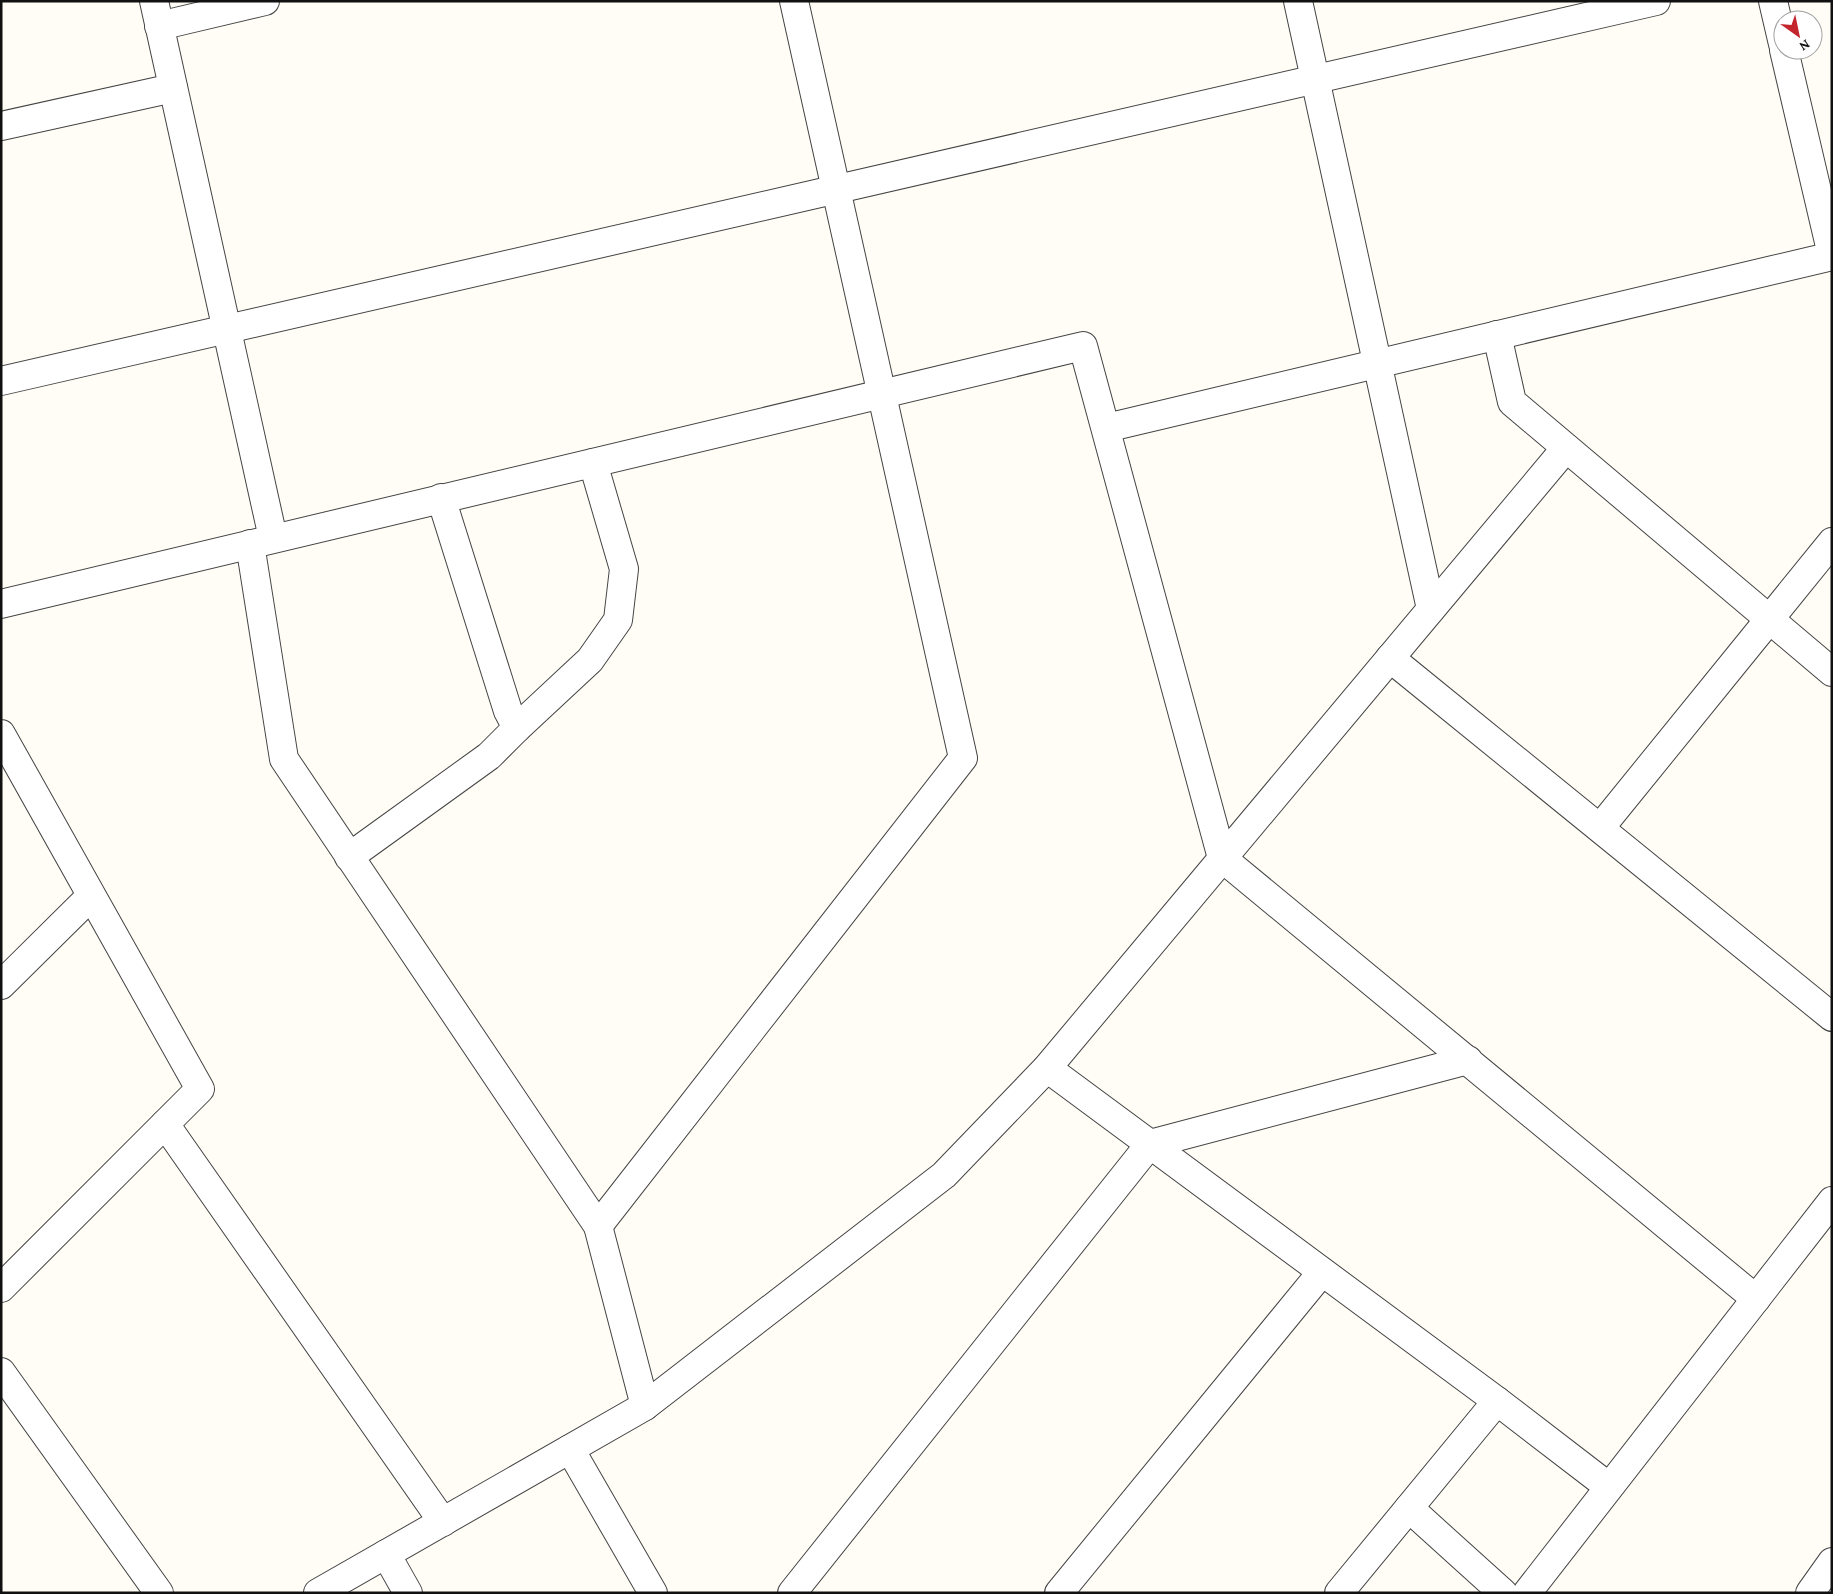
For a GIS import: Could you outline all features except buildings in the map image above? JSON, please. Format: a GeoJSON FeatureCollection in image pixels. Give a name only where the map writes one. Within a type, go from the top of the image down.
{"type":"FeatureCollection","features":[{"type":"Feature","properties":{"kind":"street"},"geometry":{"type":"LineString","coordinates":[[265,1],[157,14],[227,329],[262,541],[284,759],[598,1226],[645,1406]]}},
{"type":"Feature","properties":{"kind":"street"},"geometry":{"type":"LineString","coordinates":[[598,1226],[964,758],[794,1]]}},
{"type":"Feature","properties":{"kind":"street"},"geometry":{"type":"LineString","coordinates":[[1298,1],[1431,609]]}},
{"type":"Feature","properties":{"kind":"street"},"geometry":{"type":"LineString","coordinates":[[1,381],[1315,80],[1556,12],[1656,1]]}},
{"type":"Feature","properties":{"kind":"street"},"geometry":{"type":"LineString","coordinates":[[1106,428],[1832,255],[1786,60]]}},
{"type":"Feature","properties":{"kind":"street"},"geometry":{"type":"LineString","coordinates":[[1,126],[173,88]]}},
{"type":"Feature","properties":{"kind":"street"},"geometry":{"type":"LineString","coordinates":[[1497,335],[1512,402],[1832,672]]}},
{"type":"Feature","properties":{"kind":"street"},"geometry":{"type":"LineString","coordinates":[[1,604],[1083,346],[1222,858],[1756,1299]]}},
{"type":"Feature","properties":{"kind":"street"},"geometry":{"type":"LineString","coordinates":[[318,1593],[645,1406],[944,1175],[1047,1068],[1566,448]]}},
{"type":"Feature","properties":{"kind":"street"},"geometry":{"type":"LineString","coordinates":[[350,857],[488,756],[590,660],[618,620],[624,570],[593,463]]}},
{"type":"Feature","properties":{"kind":"street"},"geometry":{"type":"LineString","coordinates":[[441,498],[508,710],[517,728]]}},
{"type":"Feature","properties":{"kind":"street"},"geometry":{"type":"LineString","coordinates":[[1600,828],[1832,542]]}},
{"type":"Feature","properties":{"kind":"street"},"geometry":{"type":"LineString","coordinates":[[1390,658],[1832,1017]]}},
{"type":"Feature","properties":{"kind":"street"},"geometry":{"type":"LineString","coordinates":[[1,734],[200,1089],[1,1288]]}},
{"type":"Feature","properties":{"kind":"street"},"geometry":{"type":"LineString","coordinates":[[1,985],[91,896]]}},
{"type":"Feature","properties":{"kind":"street"},"geometry":{"type":"LineString","coordinates":[[792,1593],[1150,1144],[1468,1060]]}},
{"type":"Feature","properties":{"kind":"street"},"geometry":{"type":"LineString","coordinates":[[1047,1068],[1497,1401],[1609,1487]]}},
{"type":"Feature","properties":{"kind":"street"},"geometry":{"type":"LineString","coordinates":[[165,1124],[443,1522]]}},
{"type":"Feature","properties":{"kind":"street"},"geometry":{"type":"LineString","coordinates":[[1527,1593],[1832,1201]]}},
{"type":"Feature","properties":{"kind":"street"},"geometry":{"type":"LineString","coordinates":[[1059,1593],[1322,1272]]}},
{"type":"Feature","properties":{"kind":"street"},"geometry":{"type":"LineString","coordinates":[[1,1372],[159,1593]]}},
{"type":"Feature","properties":{"kind":"street"},"geometry":{"type":"LineString","coordinates":[[1339,1593],[1497,1401]]}},
{"type":"Feature","properties":{"kind":"street"},"geometry":{"type":"LineString","coordinates":[[570,1450],[653,1593]]}},
{"type":"Feature","properties":{"kind":"street"},"geometry":{"type":"LineString","coordinates":[[1409,1508],[1503,1593]]}},
{"type":"Feature","properties":{"kind":"street"},"geometry":{"type":"LineString","coordinates":[[386,1554],[408,1593]]}},
{"type":"Feature","properties":{"kind":"street"},"geometry":{"type":"LineString","coordinates":[[1810,1593],[1832,1562]]}}]}
